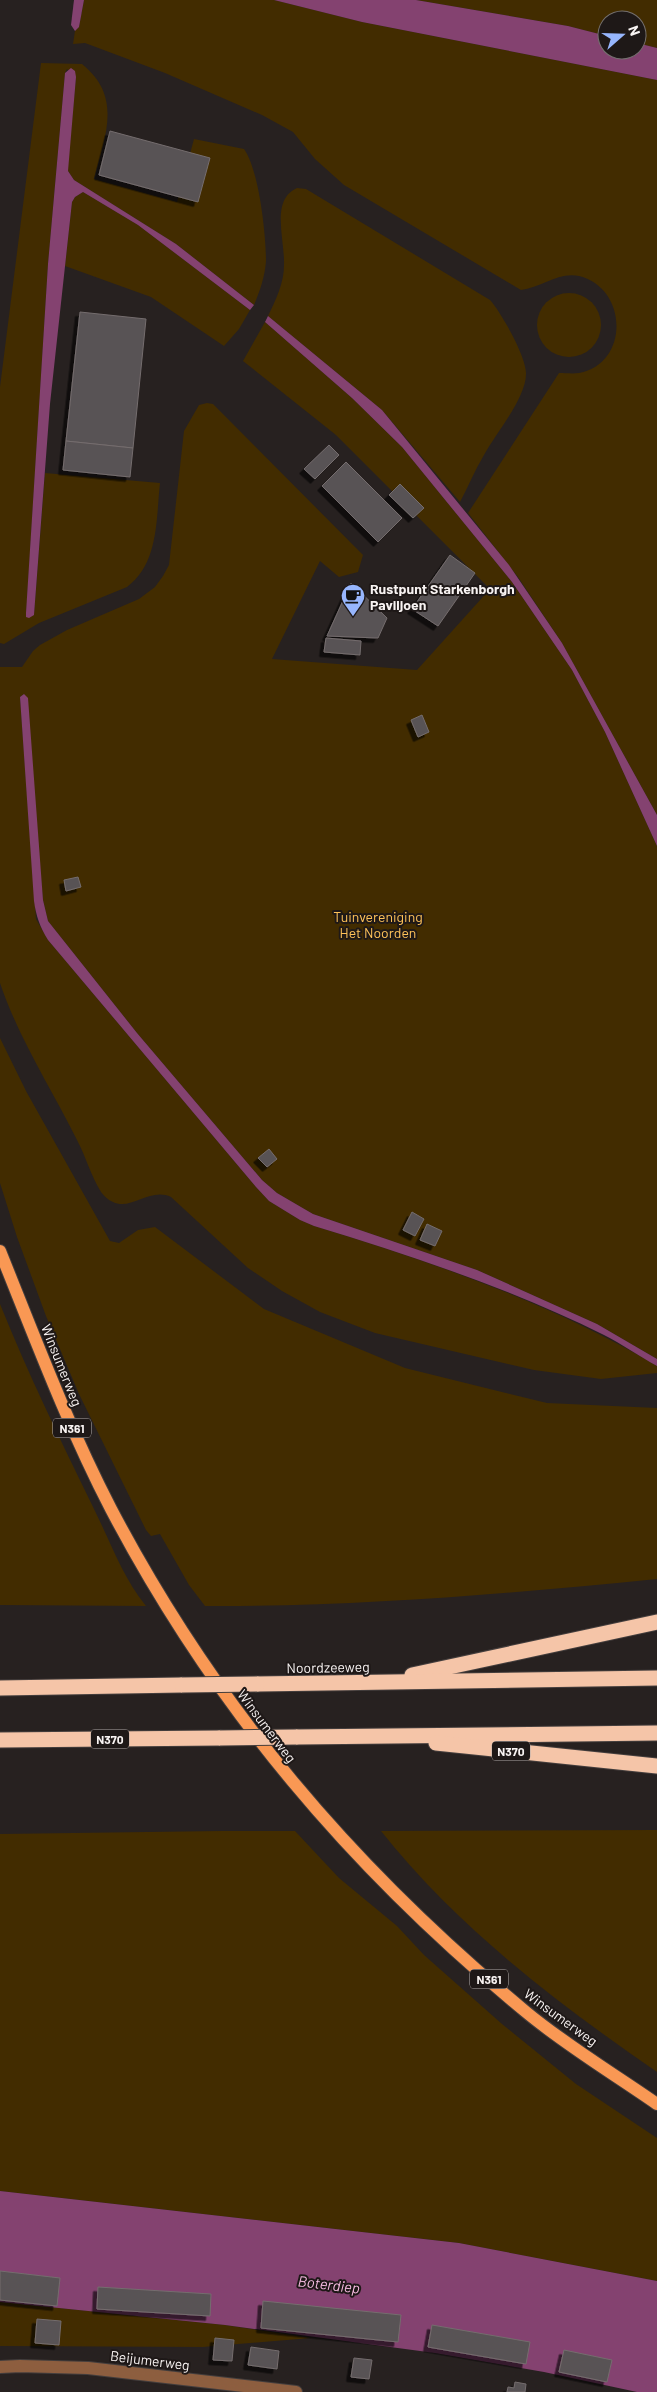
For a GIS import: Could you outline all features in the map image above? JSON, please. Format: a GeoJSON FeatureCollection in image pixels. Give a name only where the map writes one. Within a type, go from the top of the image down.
{"type":"FeatureCollection","features":[{"type":"Feature","properties":{"kind":"highway"},"geometry":{"type":"LineString","coordinates":[[380,1682],[657,1622]]}},
{"type":"Feature","properties":{"kind":"highway","name":"Noordzeeweg"},"geometry":{"type":"LineString","coordinates":[[0,1688],[657,1678]]}},
{"type":"Feature","properties":{"kind":"highway","name":"N370"},"geometry":{"type":"LineString","coordinates":[[0,1740],[657,1733]]}},
{"type":"Feature","properties":{"kind":"highway","name":"N370"},"geometry":{"type":"LineString","coordinates":[[365,1735],[657,1766]]}},
{"type":"Feature","properties":{"kind":"main road","name":"Winsumerweg"},"geometry":{"type":"LineString","coordinates":[[0,1251],[66,1415],[110,1508],[160,1597],[232,1704],[278,1765],[336,1834],[421,1920],[528,2014],[657,2104]]}},
{"type":"Feature","properties":{"kind":"street","name":"Beijumerweg"},"geometry":{"type":"LineString","coordinates":[[0,2367],[88,2368],[296,2392]]}},
{"type":"Feature","properties":{"kind":"green space"},"geometry":{"type":"Polygon","coordinates":[[[84,0],[274,0],[362,22],[657,80],[657,815],[562,643],[518,577],[468,513],[559,373],[579,373],[596,366],[607,355],[614,341],[616,325],[614,309],[607,295],[595,283],[579,276],[571,275],[521,290],[344,185],[315,159],[293,132],[262,115],[165,73],[85,43],[73,44],[75,31],[79,27],[84,0]]]}},
{"type":"Feature","properties":{"kind":"green space"},"geometry":{"type":"Polygon","coordinates":[[[416,0],[657,0],[657,48],[647,46],[647,10],[597,10],[597,33],[568,26],[416,0]]]}},
{"type":"Feature","properties":{"kind":"green space"},"geometry":{"type":"Polygon","coordinates":[[[41,63],[82,64],[95,77],[103,90],[108,118],[103,148],[94,179],[177,202],[194,139],[244,149],[258,187],[265,235],[266,261],[262,283],[254,305],[176,244],[74,180],[68,171],[68,164],[76,77],[67,69],[65,73],[48,264],[26,617],[34,615],[45,473],[160,483],[156,525],[154,540],[145,566],[127,587],[39,623],[4,644],[0,643],[0,387],[41,63]]]}},
{"type":"Feature","properties":{"kind":"green space"},"geometry":{"type":"Polygon","coordinates":[[[297,188],[306,189],[490,300],[513,336],[525,367],[525,383],[510,415],[489,446],[460,502],[382,410],[268,316],[279,291],[284,272],[281,211],[284,201],[297,188]]]}},
{"type":"Feature","properties":{"kind":"green space"},"geometry":{"type":"Polygon","coordinates":[[[83,192],[138,225],[250,310],[239,329],[224,346],[151,297],[65,266],[72,202],[75,197],[83,192]]]}},
{"type":"Feature","properties":{"kind":"green space"},"geometry":{"type":"Polygon","coordinates":[[[569,293],[587,299],[595,307],[601,325],[595,343],[587,351],[569,357],[551,351],[543,343],[537,325],[543,307],[551,299],[569,293]]]}},
{"type":"Feature","properties":{"kind":"green space","name":"Tuinvereniging Het Noorden"},"geometry":{"type":"Polygon","coordinates":[[[265,322],[352,398],[402,447],[512,582],[572,670],[605,732],[657,846],[657,1359],[597,1324],[477,1270],[313,1214],[277,1193],[262,1180],[137,1033],[48,921],[43,900],[24,694],[20,697],[36,919],[48,940],[269,1201],[300,1220],[314,1226],[402,1254],[533,1304],[617,1343],[657,1366],[657,1373],[601,1379],[534,1370],[375,1333],[320,1312],[282,1291],[248,1268],[171,1197],[156,1195],[127,1204],[111,1201],[103,1195],[97,1186],[80,1146],[16,1024],[0,983],[0,667],[22,667],[33,651],[40,645],[67,630],[139,599],[155,587],[169,565],[184,431],[199,405],[213,404],[363,555],[358,572],[339,577],[320,561],[272,659],[417,670],[490,589],[336,435],[243,361],[265,322]]]}},
{"type":"Feature","properties":{"kind":"green space"},"geometry":{"type":"Polygon","coordinates":[[[0,1038],[26,1091],[110,1241],[119,1243],[138,1230],[155,1227],[264,1309],[405,1368],[547,1403],[657,1408],[657,1579],[544,1590],[375,1602],[205,1606],[189,1585],[160,1534],[151,1536],[146,1530],[79,1394],[46,1316],[17,1237],[0,1183],[0,1038]]]}},
{"type":"Feature","properties":{"kind":"green space"},"geometry":{"type":"Polygon","coordinates":[[[0,1304],[33,1382],[117,1559],[130,1584],[146,1606],[0,1605],[0,1304]]]}},
{"type":"Feature","properties":{"kind":"green space"},"geometry":{"type":"Polygon","coordinates":[[[657,1830],[657,2072],[582,2019],[510,1962],[442,1899],[381,1831],[657,1830]]]}},
{"type":"Feature","properties":{"kind":"green space"},"geometry":{"type":"Polygon","coordinates":[[[295,1831],[339,1878],[397,1926],[424,1955],[502,2024],[576,2084],[657,2138],[657,2281],[459,2243],[0,2191],[0,1834],[295,1831]]]}},
{"type":"Feature","properties":{"kind":"green space"},"geometry":{"type":"Polygon","coordinates":[[[0,2302],[225,2325],[311,2338],[203,2347],[0,2346],[0,2302]]]}},
{"type":"Feature","properties":{"kind":"water"},"geometry":{"type":"Polygon","coordinates":[[[74,0],[84,0],[79,27],[75,31],[71,25],[74,0]]]}},
{"type":"Feature","properties":{"kind":"water"},"geometry":{"type":"Polygon","coordinates":[[[274,0],[416,0],[568,26],[597,33],[597,60],[647,60],[647,46],[657,48],[657,80],[362,22],[274,0]]]}},
{"type":"Feature","properties":{"kind":"water"},"geometry":{"type":"Polygon","coordinates":[[[71,68],[75,71],[76,77],[68,171],[74,180],[176,244],[254,305],[250,310],[138,225],[83,192],[75,197],[72,202],[50,404],[34,615],[29,618],[26,617],[26,613],[48,264],[65,73],[71,68]]]}},
{"type":"Feature","properties":{"kind":"water"},"geometry":{"type":"Polygon","coordinates":[[[268,316],[382,410],[509,565],[562,643],[657,815],[657,846],[605,732],[572,670],[512,582],[402,447],[352,398],[265,322],[268,316]]]}},
{"type":"Feature","properties":{"kind":"water"},"geometry":{"type":"Polygon","coordinates":[[[24,694],[28,698],[43,900],[48,921],[137,1033],[262,1180],[277,1193],[313,1214],[477,1270],[597,1324],[657,1359],[657,1366],[604,1335],[534,1303],[461,1274],[314,1226],[300,1220],[269,1201],[48,940],[43,931],[37,917],[34,901],[20,697],[24,694]]]}},
{"type":"Feature","properties":{"kind":"water","name":"Boterdiep"},"geometry":{"type":"Polygon","coordinates":[[[0,2191],[459,2243],[657,2281],[657,2392],[637,2392],[544,2372],[435,2353],[225,2325],[0,2302],[0,2191]]]}},
{"type":"Feature","properties":{"kind":"building"},"geometry":{"type":"Polygon","coordinates":[[[110,131],[210,158],[198,202],[99,175],[110,131]]]}},
{"type":"Feature","properties":{"kind":"building"},"geometry":{"type":"Polygon","coordinates":[[[80,312],[146,319],[133,448],[66,441],[80,312]]]}},
{"type":"Feature","properties":{"kind":"building"},"geometry":{"type":"Polygon","coordinates":[[[66,441],[133,448],[130,477],[63,470],[66,441]]]}},
{"type":"Feature","properties":{"kind":"building"},"geometry":{"type":"Polygon","coordinates":[[[329,445],[339,455],[315,479],[304,469],[329,445]]]}},
{"type":"Feature","properties":{"kind":"building"},"geometry":{"type":"Polygon","coordinates":[[[346,462],[402,518],[378,542],[322,486],[346,462]]]}},
{"type":"Feature","properties":{"kind":"building"},"geometry":{"type":"Polygon","coordinates":[[[400,484],[424,508],[413,518],[389,495],[400,484]]]}},
{"type":"Feature","properties":{"kind":"building"},"geometry":{"type":"Polygon","coordinates":[[[450,555],[475,573],[438,626],[412,609],[450,555]]]}},
{"type":"Feature","properties":{"kind":"building"},"geometry":{"type":"Polygon","coordinates":[[[351,583],[387,618],[378,638],[327,636],[351,583]]]}},
{"type":"Feature","properties":{"kind":"building"},"geometry":{"type":"Polygon","coordinates":[[[326,638],[361,641],[360,655],[324,652],[326,638]]]}},
{"type":"Feature","properties":{"kind":"building"},"geometry":{"type":"Polygon","coordinates":[[[422,715],[429,732],[418,737],[411,720],[422,715]]]}},
{"type":"Feature","properties":{"kind":"building"},"geometry":{"type":"Polygon","coordinates":[[[78,877],[81,887],[66,891],[64,880],[78,877]]]}},
{"type":"Feature","properties":{"kind":"building"},"geometry":{"type":"Polygon","coordinates":[[[269,1149],[277,1159],[267,1167],[258,1158],[269,1149]]]}},
{"type":"Feature","properties":{"kind":"building"},"geometry":{"type":"Polygon","coordinates":[[[412,1212],[424,1219],[415,1236],[403,1230],[412,1212]]]}},
{"type":"Feature","properties":{"kind":"building"},"geometry":{"type":"Polygon","coordinates":[[[427,1224],[442,1231],[435,1246],[420,1240],[427,1224]]]}},
{"type":"Feature","properties":{"kind":"building"},"geometry":{"type":"Polygon","coordinates":[[[0,2271],[60,2278],[57,2306],[0,2300],[0,2271]]]}},
{"type":"Feature","properties":{"kind":"building"},"geometry":{"type":"Polygon","coordinates":[[[98,2287],[211,2294],[210,2316],[97,2309],[98,2287]]]}},
{"type":"Feature","properties":{"kind":"building"},"geometry":{"type":"Polygon","coordinates":[[[263,2301],[401,2315],[398,2342],[261,2328],[263,2301]]]}},
{"type":"Feature","properties":{"kind":"building"},"geometry":{"type":"Polygon","coordinates":[[[37,2319],[61,2321],[59,2345],[35,2343],[37,2319]]]}},
{"type":"Feature","properties":{"kind":"building"},"geometry":{"type":"Polygon","coordinates":[[[432,2325],[530,2342],[526,2364],[428,2347],[432,2325]]]}},
{"type":"Feature","properties":{"kind":"building"},"geometry":{"type":"Polygon","coordinates":[[[215,2338],[234,2340],[232,2361],[213,2360],[215,2338]]]}},
{"type":"Feature","properties":{"kind":"building"},"geometry":{"type":"Polygon","coordinates":[[[251,2347],[279,2351],[277,2369],[248,2365],[251,2347]]]}},
{"type":"Feature","properties":{"kind":"building"},"geometry":{"type":"Polygon","coordinates":[[[564,2350],[612,2360],[607,2382],[559,2372],[564,2350]]]}},
{"type":"Feature","properties":{"kind":"building"},"geometry":{"type":"Polygon","coordinates":[[[354,2358],[372,2360],[369,2379],[351,2377],[354,2358]]]}},
{"type":"Feature","properties":{"kind":"building"},"geometry":{"type":"Polygon","coordinates":[[[515,2382],[526,2384],[525,2392],[507,2392],[508,2387],[514,2388],[515,2382]]]}},
{"type":"Feature","properties":{"kind":"place","name":"Rustpunt Starkenborgh Paviljoen"},"geometry":{"type":"Point","coordinates":[353,617]}}]}
